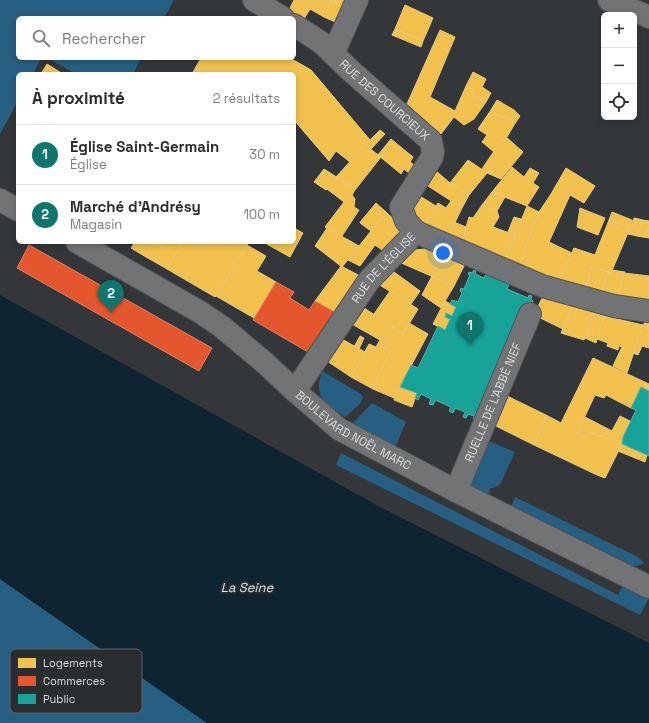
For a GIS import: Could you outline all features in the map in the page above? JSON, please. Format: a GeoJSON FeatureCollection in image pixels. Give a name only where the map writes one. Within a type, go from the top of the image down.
{"type":"FeatureCollection","features":[{"type":"Feature","properties":{"kind":"street"},"geometry":{"type":"LineString","coordinates":[[254,0],[280,16]]}},
{"type":"Feature","properties":{"kind":"street"},"geometry":{"type":"LineString","coordinates":[[333,54],[358,0]]}},
{"type":"Feature","properties":{"kind":"street"},"geometry":{"type":"LineString","coordinates":[[609,0],[649,17]]}},
{"type":"Feature","properties":{"kind":"street","name":"RUE DES COURCIEUX"},"geometry":{"type":"LineString","coordinates":[[296,26],[322,43],[352,72],[431,141],[433,147],[432,157],[401,207],[406,221],[416,232]]}},
{"type":"Feature","properties":{"kind":"street"},"geometry":{"type":"LineString","coordinates":[[0,200],[16,209]]}},
{"type":"Feature","properties":{"kind":"street","name":"RUE DE L'ÉGLISE"},"geometry":{"type":"LineString","coordinates":[[295,391],[370,279],[416,232],[542,286],[614,306],[649,311]]}},
{"type":"Feature","properties":{"kind":"street","name":"BOULEVARD NOËL MARC"},"geometry":{"type":"LineString","coordinates":[[81,244],[200,312],[222,327],[339,429],[456,491],[648,582]]}},
{"type":"Feature","properties":{"kind":"street","name":"RUELLE DE L'ABBÉ NIEF"},"geometry":{"type":"LineString","coordinates":[[456,491],[530,314]]}},
{"type":"Feature","properties":{"kind":"shaded area"},"geometry":{"type":"Polygon","coordinates":[[[0,0],[174,0],[165,16],[16,16],[16,60],[40,60],[34,72],[16,72],[16,105],[0,134],[0,0]]]}},
{"type":"Feature","properties":{"kind":"shaded area"},"geometry":{"type":"Polygon","coordinates":[[[51,60],[140,60],[134,72],[72,72],[51,60]]]}},
{"type":"Feature","properties":{"kind":"shaded area"},"geometry":{"type":"Polygon","coordinates":[[[322,371],[361,394],[363,397],[360,404],[345,417],[327,403],[320,394],[319,388],[322,371]]]}},
{"type":"Feature","properties":{"kind":"shaded area"},"geometry":{"type":"Polygon","coordinates":[[[372,403],[406,422],[395,448],[353,423],[372,403]]]}},
{"type":"Feature","properties":{"kind":"shaded area"},"geometry":{"type":"Polygon","coordinates":[[[484,439],[515,452],[500,485],[490,488],[489,494],[466,484],[484,439]]]}},
{"type":"Feature","properties":{"kind":"shaded area"},"geometry":{"type":"Polygon","coordinates":[[[341,453],[618,595],[623,586],[649,598],[640,615],[336,465],[341,453]]]}},
{"type":"Feature","properties":{"kind":"shaded area"},"geometry":{"type":"Polygon","coordinates":[[[515,497],[638,557],[644,563],[637,566],[625,566],[510,509],[515,497]]]}},
{"type":"Feature","properties":{"kind":"shaded area"},"geometry":{"type":"Polygon","coordinates":[[[0,579],[101,649],[10,649],[10,713],[142,713],[142,678],[207,723],[0,723],[0,579]]]}},
{"type":"Feature","properties":{"kind":"water","name":"La Seine"},"geometry":{"type":"Polygon","coordinates":[[[0,295],[380,507],[649,643],[649,723],[207,723],[142,678],[142,649],[101,649],[0,579],[0,295]]]}},
{"type":"Feature","properties":{"kind":"building: Logements"},"geometry":{"type":"Polygon","coordinates":[[[294,0],[332,0],[324,17],[310,9],[304,19],[288,12],[294,0]]]}},
{"type":"Feature","properties":{"kind":"building: Logements"},"geometry":{"type":"Polygon","coordinates":[[[332,0],[348,0],[340,24],[324,17],[332,0]]]}},
{"type":"Feature","properties":{"kind":"building: Logements"},"geometry":{"type":"Polygon","coordinates":[[[405,5],[433,18],[423,41],[395,29],[405,5]]]}},
{"type":"Feature","properties":{"kind":"building: Logements"},"geometry":{"type":"Polygon","coordinates":[[[395,29],[423,41],[421,47],[392,35],[395,29]]]}},
{"type":"Feature","properties":{"kind":"building: Logements"},"geometry":{"type":"Polygon","coordinates":[[[440,30],[455,37],[430,97],[455,111],[466,86],[474,90],[472,94],[486,102],[474,119],[464,125],[454,117],[441,134],[407,104],[440,30]]]}},
{"type":"Feature","properties":{"kind":"building: Logements"},"geometry":{"type":"Polygon","coordinates":[[[200,60],[294,60],[311,70],[370,140],[350,162],[336,151],[329,161],[296,122],[296,72],[193,72],[200,60]]]}},
{"type":"Feature","properties":{"kind":"building: Logements"},"geometry":{"type":"Polygon","coordinates":[[[47,64],[60,72],[42,72],[47,64]]]}},
{"type":"Feature","properties":{"kind":"building: Logements"},"geometry":{"type":"Polygon","coordinates":[[[473,72],[486,79],[482,87],[491,93],[486,102],[472,94],[474,90],[466,86],[473,72]]]}},
{"type":"Feature","properties":{"kind":"building: Logements"},"geometry":{"type":"Polygon","coordinates":[[[497,100],[514,110],[520,116],[514,125],[512,123],[513,120],[507,116],[504,118],[491,110],[497,100]]]}},
{"type":"Feature","properties":{"kind":"building: Logements"},"geometry":{"type":"Polygon","coordinates":[[[491,110],[504,118],[507,116],[513,120],[512,123],[514,125],[507,137],[505,136],[494,152],[482,142],[487,135],[478,129],[491,110]]]}},
{"type":"Feature","properties":{"kind":"building: Logements"},"geometry":{"type":"Polygon","coordinates":[[[380,130],[385,134],[371,149],[365,145],[380,130]]]}},
{"type":"Feature","properties":{"kind":"building: Logements"},"geometry":{"type":"Polygon","coordinates":[[[505,136],[523,152],[501,179],[487,173],[495,162],[490,157],[505,136]]]}},
{"type":"Feature","properties":{"kind":"building: Logements"},"geometry":{"type":"Polygon","coordinates":[[[391,139],[413,157],[410,162],[418,168],[410,174],[404,169],[401,174],[378,155],[391,139]]]}},
{"type":"Feature","properties":{"kind":"building: Logements"},"geometry":{"type":"Polygon","coordinates":[[[365,145],[381,157],[355,190],[336,177],[365,145]]]}},
{"type":"Feature","properties":{"kind":"building: Logements"},"geometry":{"type":"Polygon","coordinates":[[[490,157],[495,162],[487,173],[482,169],[490,157]]]}},
{"type":"Feature","properties":{"kind":"building: Logements"},"geometry":{"type":"Polygon","coordinates":[[[468,160],[487,173],[469,195],[450,183],[468,160]]]}},
{"type":"Feature","properties":{"kind":"building: Logements"},"geometry":{"type":"Polygon","coordinates":[[[512,167],[524,177],[530,168],[539,173],[533,183],[539,187],[527,206],[492,192],[512,167]]]}},
{"type":"Feature","properties":{"kind":"building: Logements"},"geometry":{"type":"Polygon","coordinates":[[[566,168],[595,186],[584,203],[570,195],[549,242],[572,253],[558,283],[519,266],[539,212],[566,168]]]}},
{"type":"Feature","properties":{"kind":"building: Logements"},"geometry":{"type":"Polygon","coordinates":[[[324,169],[338,178],[326,190],[314,182],[324,169]]]}},
{"type":"Feature","properties":{"kind":"building: Logements"},"geometry":{"type":"Polygon","coordinates":[[[436,171],[450,183],[469,195],[462,208],[425,184],[436,171]]]}},
{"type":"Feature","properties":{"kind":"building: Logements"},"geometry":{"type":"Polygon","coordinates":[[[338,178],[355,190],[352,195],[355,199],[354,207],[359,210],[342,236],[325,227],[344,202],[327,189],[338,178]]]}},
{"type":"Feature","properties":{"kind":"building: Logements"},"geometry":{"type":"Polygon","coordinates":[[[492,192],[505,197],[497,211],[482,205],[492,192]]]}},
{"type":"Feature","properties":{"kind":"building: Logements"},"geometry":{"type":"Polygon","coordinates":[[[418,195],[436,206],[424,227],[414,218],[412,209],[418,195]]]}},
{"type":"Feature","properties":{"kind":"building: Logements"},"geometry":{"type":"Polygon","coordinates":[[[451,201],[462,208],[447,239],[424,227],[438,203],[446,208],[451,201]]]}},
{"type":"Feature","properties":{"kind":"building: Logements"},"geometry":{"type":"Polygon","coordinates":[[[376,203],[386,212],[371,231],[360,223],[376,203]]]}},
{"type":"Feature","properties":{"kind":"building: Logements"},"geometry":{"type":"Polygon","coordinates":[[[482,205],[497,211],[499,217],[493,227],[515,235],[504,260],[461,244],[469,217],[473,218],[482,205]]]}},
{"type":"Feature","properties":{"kind":"building: Logements"},"geometry":{"type":"Polygon","coordinates":[[[527,206],[539,212],[519,266],[504,260],[527,206]]]}},
{"type":"Feature","properties":{"kind":"building: Logements"},"geometry":{"type":"Polygon","coordinates":[[[580,208],[605,218],[598,235],[577,227],[580,208]]]}},
{"type":"Feature","properties":{"kind":"building: Logements"},"geometry":{"type":"Polygon","coordinates":[[[386,212],[400,225],[399,235],[385,252],[375,245],[360,266],[348,260],[386,212]]]}},
{"type":"Feature","properties":{"kind":"building: Logements"},"geometry":{"type":"Polygon","coordinates":[[[612,212],[632,220],[630,228],[609,220],[612,212]]]}},
{"type":"Feature","properties":{"kind":"building: Logements"},"geometry":{"type":"Polygon","coordinates":[[[514,217],[521,219],[515,235],[508,232],[514,217]]]}},
{"type":"Feature","properties":{"kind":"building: Logements"},"geometry":{"type":"Polygon","coordinates":[[[634,218],[643,220],[637,236],[628,234],[634,218]]]}},
{"type":"Feature","properties":{"kind":"building: Logements"},"geometry":{"type":"Polygon","coordinates":[[[609,220],[630,228],[611,273],[591,267],[585,291],[558,283],[574,248],[595,255],[609,220]]]}},
{"type":"Feature","properties":{"kind":"building: Logements"},"geometry":{"type":"Polygon","coordinates":[[[643,220],[649,221],[649,238],[637,236],[643,220]]]}},
{"type":"Feature","properties":{"kind":"building: Logements"},"geometry":{"type":"Polygon","coordinates":[[[454,222],[466,227],[461,244],[447,239],[454,222]]]}},
{"type":"Feature","properties":{"kind":"building: Logements"},"geometry":{"type":"Polygon","coordinates":[[[327,228],[359,246],[342,267],[315,246],[327,228]]]}},
{"type":"Feature","properties":{"kind":"building: Logements"},"geometry":{"type":"Polygon","coordinates":[[[296,229],[303,233],[290,257],[267,244],[296,244],[296,229]]]}},
{"type":"Feature","properties":{"kind":"building: Logements"},"geometry":{"type":"Polygon","coordinates":[[[134,244],[153,244],[146,257],[131,248],[134,244]]]}},
{"type":"Feature","properties":{"kind":"building: Logements"},"geometry":{"type":"Polygon","coordinates":[[[153,244],[163,244],[153,261],[146,257],[153,244]]]}},
{"type":"Feature","properties":{"kind":"building: Logements"},"geometry":{"type":"Polygon","coordinates":[[[163,244],[182,244],[167,269],[153,261],[163,244]]]}},
{"type":"Feature","properties":{"kind":"building: Logements"},"geometry":{"type":"Polygon","coordinates":[[[182,244],[248,244],[215,297],[167,269],[182,244]]]}},
{"type":"Feature","properties":{"kind":"building: Logements"},"geometry":{"type":"Polygon","coordinates":[[[247,245],[266,256],[257,271],[276,282],[254,318],[216,296],[247,245]]]}},
{"type":"Feature","properties":{"kind":"building: Logements"},"geometry":{"type":"Polygon","coordinates":[[[425,249],[440,255],[431,276],[399,262],[415,250],[425,249]]]}},
{"type":"Feature","properties":{"kind":"building: Logements"},"geometry":{"type":"Polygon","coordinates":[[[440,255],[465,264],[454,286],[431,276],[440,255]]]}},
{"type":"Feature","properties":{"kind":"building: Logements"},"geometry":{"type":"Polygon","coordinates":[[[341,266],[364,278],[338,314],[315,301],[341,266]]]}},
{"type":"Feature","properties":{"kind":"building: Logements"},"geometry":{"type":"Polygon","coordinates":[[[591,267],[608,272],[600,296],[585,291],[591,267]]]}},
{"type":"Feature","properties":{"kind":"building: Logements"},"geometry":{"type":"Polygon","coordinates":[[[390,269],[420,291],[411,304],[378,284],[390,269]]]}},
{"type":"Feature","properties":{"kind":"building: Logements"},"geometry":{"type":"Polygon","coordinates":[[[612,270],[625,272],[617,297],[601,293],[608,272],[611,273],[612,270]]]}},
{"type":"Feature","properties":{"kind":"building: Logements"},"geometry":{"type":"Polygon","coordinates":[[[624,273],[649,276],[649,303],[617,297],[624,273]]]}},
{"type":"Feature","properties":{"kind":"building: Logements"},"geometry":{"type":"Polygon","coordinates":[[[432,276],[454,286],[441,308],[422,295],[432,276]]]}},
{"type":"Feature","properties":{"kind":"building: Logements"},"geometry":{"type":"Polygon","coordinates":[[[390,291],[418,309],[403,334],[374,314],[390,291]]]}},
{"type":"Feature","properties":{"kind":"building: Logements"},"geometry":{"type":"Polygon","coordinates":[[[543,296],[573,306],[563,329],[534,315],[543,296]]]}},
{"type":"Feature","properties":{"kind":"building: Logements"},"geometry":{"type":"Polygon","coordinates":[[[445,301],[456,307],[452,316],[446,313],[445,317],[450,319],[445,330],[433,324],[445,301]]]}},
{"type":"Feature","properties":{"kind":"building: Logements"},"geometry":{"type":"Polygon","coordinates":[[[361,306],[393,327],[382,347],[390,351],[373,389],[351,377],[369,344],[376,347],[380,340],[350,323],[361,306]]]}},
{"type":"Feature","properties":{"kind":"building: Logements"},"geometry":{"type":"Polygon","coordinates":[[[573,306],[594,313],[584,340],[561,333],[573,306]]]}},
{"type":"Feature","properties":{"kind":"building: Logements"},"geometry":{"type":"Polygon","coordinates":[[[594,313],[604,316],[596,343],[585,338],[594,313]]]}},
{"type":"Feature","properties":{"kind":"building: Logements"},"geometry":{"type":"Polygon","coordinates":[[[604,316],[643,325],[627,373],[613,366],[622,347],[619,346],[618,350],[607,346],[608,343],[597,339],[604,316]]]}},
{"type":"Feature","properties":{"kind":"building: Logements"},"geometry":{"type":"Polygon","coordinates":[[[645,321],[649,322],[649,348],[642,346],[638,355],[633,353],[645,321]]]}},
{"type":"Feature","properties":{"kind":"building: Logements"},"geometry":{"type":"Polygon","coordinates":[[[409,323],[428,334],[394,398],[373,389],[390,351],[382,347],[393,327],[403,334],[409,323]]]}},
{"type":"Feature","properties":{"kind":"building: Logements"},"geometry":{"type":"Polygon","coordinates":[[[360,336],[364,338],[359,349],[354,347],[360,336]]]}},
{"type":"Feature","properties":{"kind":"building: Logements"},"geometry":{"type":"Polygon","coordinates":[[[340,338],[365,352],[351,377],[327,361],[340,338]]]}},
{"type":"Feature","properties":{"kind":"building: Logements"},"geometry":{"type":"Polygon","coordinates":[[[593,358],[649,384],[649,391],[641,387],[631,408],[606,395],[604,398],[595,395],[577,433],[586,437],[589,431],[598,436],[608,438],[620,416],[630,421],[623,437],[622,444],[605,478],[534,445],[546,415],[561,423],[593,358]]]}},
{"type":"Feature","properties":{"kind":"building: Logements"},"geometry":{"type":"Polygon","coordinates":[[[400,387],[417,393],[412,407],[394,400],[400,387]]]}},
{"type":"Feature","properties":{"kind":"building: Logements"},"geometry":{"type":"Polygon","coordinates":[[[505,395],[546,415],[534,445],[490,423],[505,395]]]}},
{"type":"Feature","properties":{"kind":"building: Logements"},"geometry":{"type":"Polygon","coordinates":[[[585,417],[612,431],[608,438],[598,436],[589,431],[586,437],[577,433],[585,417]]]}},
{"type":"Feature","properties":{"kind":"building: Logements"},"geometry":{"type":"Polygon","coordinates":[[[622,444],[647,455],[645,462],[618,451],[622,444]]]}},
{"type":"Feature","properties":{"kind":"building: Commerces"},"geometry":{"type":"Polygon","coordinates":[[[29,245],[212,348],[199,371],[17,268],[29,245]]]}},
{"type":"Feature","properties":{"kind":"building: Commerces"},"geometry":{"type":"Polygon","coordinates":[[[276,282],[294,292],[290,298],[309,310],[315,301],[340,315],[308,352],[253,320],[276,282]]]}},
{"type":"Feature","properties":{"kind":"building: Public"},"geometry":{"type":"Polygon","coordinates":[[[474,270],[476,271],[475,274],[484,278],[488,271],[510,281],[507,289],[528,298],[529,295],[532,296],[531,299],[533,301],[532,303],[530,302],[476,420],[473,419],[474,416],[468,414],[466,418],[463,417],[465,412],[455,408],[453,413],[449,411],[451,407],[435,400],[433,405],[429,404],[431,399],[421,394],[418,400],[415,398],[417,393],[400,387],[411,365],[418,368],[438,326],[445,330],[450,319],[445,317],[446,313],[452,316],[456,307],[450,304],[452,300],[458,302],[462,293],[460,291],[461,288],[464,289],[470,275],[468,274],[469,272],[472,273],[474,270]]]}},
{"type":"Feature","properties":{"kind":"building: Public"},"geometry":{"type":"Polygon","coordinates":[[[641,387],[649,391],[649,456],[622,444],[623,437],[636,410],[631,408],[641,387]]]}},
{"type":"Feature","properties":{"kind":"place","name":"Marché d'Andrésy"},"geometry":{"type":"Point","coordinates":[111,313]}},
{"type":"Feature","properties":{"kind":"place","name":"Église Saint-Germain"},"geometry":{"type":"Point","coordinates":[470,345]}}]}
